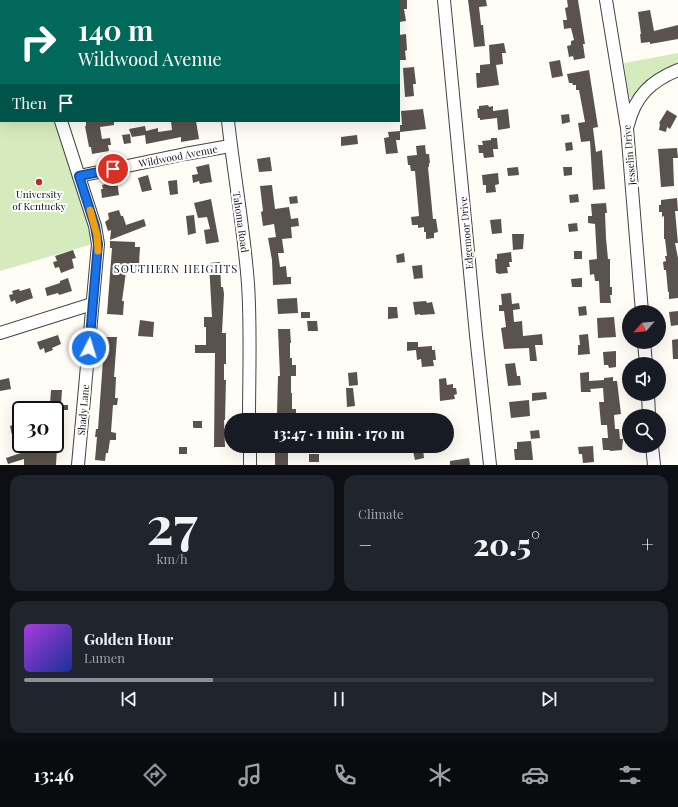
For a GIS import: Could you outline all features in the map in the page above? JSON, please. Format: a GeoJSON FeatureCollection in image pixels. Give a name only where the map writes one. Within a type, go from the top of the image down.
{"type":"FeatureCollection","features":[{"type":"Feature","properties":{"kind":"street","name":"Edgemoor Drive"},"geometry":{"type":"LineString","coordinates":[[444,0],[475,327],[490,465]]}},
{"type":"Feature","properties":{"kind":"street","name":"Jesselin Drive"},"geometry":{"type":"LineString","coordinates":[[606,0],[627,128],[641,305]]}},
{"type":"Feature","properties":{"kind":"street"},"geometry":{"type":"LineString","coordinates":[[627,128],[637,103],[646,90],[657,80],[678,70]]}},
{"type":"Feature","properties":{"kind":"street","name":"Shady Lane"},"geometry":{"type":"LineString","coordinates":[[60,122],[95,226],[98,244],[78,465]]}},
{"type":"Feature","properties":{"kind":"street","name":"Tahoma Road"},"geometry":{"type":"LineString","coordinates":[[228,122],[248,285],[249,413]]}},
{"type":"Feature","properties":{"kind":"street","name":"Wildwood Avenue"},"geometry":{"type":"LineString","coordinates":[[79,176],[230,146]]}},
{"type":"Feature","properties":{"kind":"street"},"geometry":{"type":"LineString","coordinates":[[0,333],[92,304]]}},
{"type":"Feature","properties":{"kind":"street"},"geometry":{"type":"LineString","coordinates":[[250,453],[250,465]]}},
{"type":"Feature","properties":{"kind":"street"},"geometry":{"type":"LineString","coordinates":[[653,453],[654,465]]}},
{"type":"Feature","properties":{"kind":"green space"},"geometry":{"type":"Polygon","coordinates":[[[678,53],[678,64],[664,70],[646,81],[632,98],[629,97],[624,63],[678,53]]]}},
{"type":"Feature","properties":{"kind":"green space","name":"University of Kentucky"},"geometry":{"type":"Polygon","coordinates":[[[0,122],[57,122],[96,243],[0,271],[0,122]]]}},
{"type":"Feature","properties":{"kind":"building"},"geometry":{"type":"Polygon","coordinates":[[[400,0],[407,0],[407,9],[404,9],[406,21],[400,22],[400,0]]]}},
{"type":"Feature","properties":{"kind":"building"},"geometry":{"type":"Polygon","coordinates":[[[468,0],[486,0],[487,6],[479,7],[481,25],[483,25],[485,46],[474,47],[468,0]]]}},
{"type":"Feature","properties":{"kind":"building"},"geometry":{"type":"Polygon","coordinates":[[[567,0],[578,0],[585,44],[583,44],[585,58],[574,60],[573,56],[569,57],[567,46],[571,45],[571,41],[574,40],[571,28],[564,29],[563,20],[567,20],[565,8],[568,7],[567,0]]]}},
{"type":"Feature","properties":{"kind":"building"},"geometry":{"type":"Polygon","coordinates":[[[650,10],[654,31],[678,25],[678,39],[650,44],[650,42],[641,43],[638,12],[650,10]]]}},
{"type":"Feature","properties":{"kind":"building"},"geometry":{"type":"Polygon","coordinates":[[[406,34],[406,60],[400,60],[400,35],[406,34]]]}},
{"type":"Feature","properties":{"kind":"building"},"geometry":{"type":"Polygon","coordinates":[[[504,43],[506,53],[502,53],[503,64],[496,65],[499,85],[477,88],[476,73],[480,73],[480,65],[490,64],[489,45],[504,43]]]}},
{"type":"Feature","properties":{"kind":"building"},"geometry":{"type":"Polygon","coordinates":[[[560,60],[563,76],[552,78],[549,62],[560,60]]]}},
{"type":"Feature","properties":{"kind":"building"},"geometry":{"type":"Polygon","coordinates":[[[414,67],[416,84],[413,84],[414,96],[405,97],[403,68],[414,67]]]}},
{"type":"Feature","properties":{"kind":"building"},"geometry":{"type":"Polygon","coordinates":[[[589,70],[598,127],[593,128],[596,152],[602,150],[605,189],[593,190],[590,141],[581,142],[578,123],[585,122],[579,90],[576,90],[576,85],[569,83],[567,74],[589,70]]]}},
{"type":"Feature","properties":{"kind":"building"},"geometry":{"type":"Polygon","coordinates":[[[488,105],[489,107],[493,106],[493,111],[508,109],[510,128],[498,130],[497,118],[480,120],[480,118],[478,118],[477,109],[479,109],[479,106],[488,105]]]}},
{"type":"Feature","properties":{"kind":"building"},"geometry":{"type":"Polygon","coordinates":[[[423,109],[426,129],[400,132],[400,125],[402,125],[401,111],[423,109]]]}},
{"type":"Feature","properties":{"kind":"building"},"geometry":{"type":"Polygon","coordinates":[[[667,110],[677,116],[670,129],[667,127],[666,132],[659,130],[659,123],[667,110]]]}},
{"type":"Feature","properties":{"kind":"building"},"geometry":{"type":"Polygon","coordinates":[[[569,114],[570,122],[562,124],[561,115],[569,114]]]}},
{"type":"Feature","properties":{"kind":"building"},"geometry":{"type":"Polygon","coordinates":[[[86,122],[114,122],[114,125],[100,127],[102,139],[110,138],[111,145],[108,145],[109,151],[92,154],[91,147],[89,147],[86,122]]]}},
{"type":"Feature","properties":{"kind":"building"},"geometry":{"type":"Polygon","coordinates":[[[171,122],[196,122],[199,139],[181,142],[181,137],[146,144],[145,135],[132,137],[129,129],[145,126],[146,131],[158,128],[158,132],[172,130],[171,122]]]}},
{"type":"Feature","properties":{"kind":"building"},"geometry":{"type":"Polygon","coordinates":[[[400,131],[400,140],[396,140],[398,153],[386,154],[384,138],[389,137],[388,132],[400,131]]]}},
{"type":"Feature","properties":{"kind":"building"},"geometry":{"type":"Polygon","coordinates":[[[130,134],[131,143],[124,144],[122,135],[130,134]]]}},
{"type":"Feature","properties":{"kind":"building"},"geometry":{"type":"Polygon","coordinates":[[[357,135],[358,144],[341,146],[341,137],[357,135]]]}},
{"type":"Feature","properties":{"kind":"building"},"geometry":{"type":"Polygon","coordinates":[[[491,138],[497,138],[498,149],[493,149],[494,157],[484,158],[483,153],[479,153],[478,145],[483,145],[482,141],[491,140],[491,138]]]}},
{"type":"Feature","properties":{"kind":"building"},"geometry":{"type":"Polygon","coordinates":[[[572,142],[573,150],[566,151],[565,143],[572,142]]]}},
{"type":"Feature","properties":{"kind":"building"},"geometry":{"type":"Polygon","coordinates":[[[425,145],[426,154],[429,154],[430,163],[428,167],[433,219],[436,219],[438,232],[434,233],[434,238],[426,239],[424,227],[418,228],[418,225],[412,225],[411,217],[419,216],[415,171],[411,171],[410,165],[408,165],[407,156],[417,155],[416,146],[425,145]]]}},
{"type":"Feature","properties":{"kind":"building"},"geometry":{"type":"Polygon","coordinates":[[[677,148],[678,158],[673,158],[674,186],[661,187],[658,149],[677,148]]]}},
{"type":"Feature","properties":{"kind":"building"},"geometry":{"type":"Polygon","coordinates":[[[270,157],[272,171],[259,172],[257,159],[270,157]]]}},
{"type":"Feature","properties":{"kind":"building"},"geometry":{"type":"Polygon","coordinates":[[[209,164],[212,182],[200,184],[199,181],[193,183],[192,175],[198,174],[196,167],[209,164]]]}},
{"type":"Feature","properties":{"kind":"building"},"geometry":{"type":"Polygon","coordinates":[[[518,167],[519,175],[508,176],[507,168],[518,167]]]}},
{"type":"Feature","properties":{"kind":"building"},"geometry":{"type":"Polygon","coordinates":[[[563,167],[572,167],[572,175],[564,176],[563,167]]]}},
{"type":"Feature","properties":{"kind":"building"},"geometry":{"type":"Polygon","coordinates":[[[498,173],[499,184],[495,185],[496,192],[486,193],[486,185],[483,185],[482,175],[498,173]]]}},
{"type":"Feature","properties":{"kind":"building"},"geometry":{"type":"Polygon","coordinates":[[[148,175],[152,190],[142,192],[138,178],[148,175]]]}},
{"type":"Feature","properties":{"kind":"building"},"geometry":{"type":"Polygon","coordinates":[[[177,180],[178,194],[170,195],[168,181],[177,180]]]}},
{"type":"Feature","properties":{"kind":"building"},"geometry":{"type":"Polygon","coordinates":[[[117,181],[119,195],[102,198],[102,185],[117,181]]]}},
{"type":"Feature","properties":{"kind":"building"},"geometry":{"type":"Polygon","coordinates":[[[272,185],[275,209],[289,207],[291,219],[298,218],[299,226],[291,227],[292,238],[282,239],[284,253],[278,253],[280,267],[286,266],[287,277],[291,277],[291,284],[273,285],[272,260],[268,238],[276,237],[274,224],[263,226],[260,186],[272,185]]]}},
{"type":"Feature","properties":{"kind":"building"},"geometry":{"type":"Polygon","coordinates":[[[578,194],[579,202],[570,203],[569,195],[578,194]]]}},
{"type":"Feature","properties":{"kind":"building"},"geometry":{"type":"Polygon","coordinates":[[[297,196],[298,203],[290,204],[289,197],[297,196]]]}},
{"type":"Feature","properties":{"kind":"building"},"geometry":{"type":"Polygon","coordinates":[[[677,198],[678,211],[675,211],[678,243],[675,243],[678,258],[678,298],[669,299],[666,270],[664,270],[663,262],[666,261],[665,256],[667,256],[664,239],[664,216],[662,217],[662,212],[659,212],[659,205],[661,205],[661,200],[677,198]]]}},
{"type":"Feature","properties":{"kind":"building"},"geometry":{"type":"Polygon","coordinates":[[[211,199],[219,242],[206,244],[204,230],[210,229],[207,217],[198,218],[194,203],[211,199]]]}},
{"type":"Feature","properties":{"kind":"building"},"geometry":{"type":"Polygon","coordinates":[[[606,203],[606,238],[608,259],[610,259],[610,287],[612,287],[612,295],[610,295],[611,303],[600,303],[599,281],[595,281],[594,274],[590,275],[589,260],[597,259],[595,224],[588,223],[588,216],[592,216],[591,204],[606,203]]]}},
{"type":"Feature","properties":{"kind":"building"},"geometry":{"type":"Polygon","coordinates":[[[119,210],[126,225],[144,219],[146,226],[110,240],[111,230],[108,231],[105,222],[109,219],[108,213],[119,210]]]}},
{"type":"Feature","properties":{"kind":"building"},"geometry":{"type":"Polygon","coordinates":[[[194,215],[196,233],[188,235],[186,216],[194,215]]]}},
{"type":"Feature","properties":{"kind":"building"},"geometry":{"type":"Polygon","coordinates":[[[501,219],[502,233],[492,234],[490,220],[501,219]]]}},
{"type":"Feature","properties":{"kind":"building"},"geometry":{"type":"Polygon","coordinates":[[[577,223],[578,231],[569,232],[568,224],[577,223]]]}},
{"type":"Feature","properties":{"kind":"building"},"geometry":{"type":"Polygon","coordinates":[[[512,234],[524,234],[523,249],[513,250],[512,234]]]}},
{"type":"Feature","properties":{"kind":"building"},"geometry":{"type":"Polygon","coordinates":[[[110,241],[135,242],[135,247],[140,247],[139,264],[143,264],[143,272],[126,272],[122,301],[124,301],[123,315],[107,314],[112,248],[110,248],[110,241]]]}},
{"type":"Feature","properties":{"kind":"building"},"geometry":{"type":"Polygon","coordinates":[[[73,250],[76,258],[72,259],[74,268],[61,273],[59,267],[55,268],[53,262],[57,261],[55,256],[73,250]]]}},
{"type":"Feature","properties":{"kind":"building"},"geometry":{"type":"Polygon","coordinates":[[[574,251],[582,251],[582,259],[574,259],[574,251]]]}},
{"type":"Feature","properties":{"kind":"building"},"geometry":{"type":"Polygon","coordinates":[[[511,252],[512,262],[509,262],[510,267],[507,267],[508,273],[496,273],[495,259],[497,259],[497,254],[511,252]]]}},
{"type":"Feature","properties":{"kind":"building"},"geometry":{"type":"Polygon","coordinates":[[[404,253],[405,262],[397,263],[396,255],[404,253]]]}},
{"type":"Feature","properties":{"kind":"building"},"geometry":{"type":"Polygon","coordinates":[[[220,262],[221,287],[223,287],[224,294],[222,333],[226,333],[226,364],[224,364],[224,380],[226,380],[224,447],[214,447],[215,353],[195,353],[195,345],[206,345],[206,327],[204,327],[204,317],[212,317],[209,263],[220,262]]]}},
{"type":"Feature","properties":{"kind":"building"},"geometry":{"type":"Polygon","coordinates":[[[422,265],[423,278],[414,279],[412,266],[422,265]]]}},
{"type":"Feature","properties":{"kind":"building"},"geometry":{"type":"Polygon","coordinates":[[[68,278],[72,291],[59,295],[58,293],[47,296],[45,288],[60,283],[60,281],[68,278]]]}},
{"type":"Feature","properties":{"kind":"building"},"geometry":{"type":"Polygon","coordinates":[[[582,278],[582,287],[572,287],[571,279],[582,278]]]}},
{"type":"Feature","properties":{"kind":"building"},"geometry":{"type":"Polygon","coordinates":[[[30,288],[33,298],[16,304],[15,300],[11,302],[9,295],[13,294],[12,291],[19,289],[20,291],[30,288]]]}},
{"type":"Feature","properties":{"kind":"building"},"geometry":{"type":"Polygon","coordinates":[[[511,293],[512,304],[519,303],[520,309],[513,310],[514,322],[522,321],[523,336],[542,334],[543,345],[535,345],[537,361],[530,361],[529,348],[504,349],[501,328],[506,327],[504,311],[499,311],[499,305],[502,305],[501,294],[511,293]]]}},
{"type":"Feature","properties":{"kind":"building"},"geometry":{"type":"Polygon","coordinates":[[[297,298],[298,313],[278,314],[277,299],[297,298]]]}},
{"type":"Feature","properties":{"kind":"building"},"geometry":{"type":"Polygon","coordinates":[[[426,301],[427,303],[432,302],[435,314],[415,315],[413,302],[426,301]]]}},
{"type":"Feature","properties":{"kind":"building"},"geometry":{"type":"Polygon","coordinates":[[[586,306],[587,315],[579,316],[578,307],[586,306]]]}},
{"type":"Feature","properties":{"kind":"building"},"geometry":{"type":"Polygon","coordinates":[[[388,307],[397,307],[398,318],[388,319],[388,307]]]}},
{"type":"Feature","properties":{"kind":"building"},"geometry":{"type":"Polygon","coordinates":[[[678,311],[678,325],[671,326],[669,312],[678,311]]]}},
{"type":"Feature","properties":{"kind":"building"},"geometry":{"type":"Polygon","coordinates":[[[301,312],[310,312],[310,318],[301,318],[301,312]]]}},
{"type":"Feature","properties":{"kind":"building"},"geometry":{"type":"Polygon","coordinates":[[[614,317],[616,337],[598,338],[597,318],[614,317]]]}},
{"type":"Feature","properties":{"kind":"building"},"geometry":{"type":"Polygon","coordinates":[[[140,320],[154,322],[153,337],[138,336],[140,320]]]}},
{"type":"Feature","properties":{"kind":"building"},"geometry":{"type":"Polygon","coordinates":[[[307,321],[317,321],[318,331],[308,331],[307,321]]]}},
{"type":"Feature","properties":{"kind":"building"},"geometry":{"type":"Polygon","coordinates":[[[278,329],[290,329],[290,358],[292,358],[292,365],[296,365],[296,376],[291,376],[292,409],[296,409],[296,413],[277,413],[278,376],[280,376],[278,329]]]}},
{"type":"Feature","properties":{"kind":"building"},"geometry":{"type":"Polygon","coordinates":[[[588,334],[590,354],[578,355],[578,345],[580,345],[579,335],[588,334]]]}},
{"type":"Feature","properties":{"kind":"building"},"geometry":{"type":"Polygon","coordinates":[[[58,335],[61,344],[52,348],[53,350],[45,353],[44,348],[40,350],[37,342],[58,335]]]}},
{"type":"Feature","properties":{"kind":"building"},"geometry":{"type":"Polygon","coordinates":[[[105,337],[117,337],[114,377],[116,377],[115,398],[118,398],[117,405],[113,405],[111,432],[116,433],[116,440],[110,440],[105,461],[95,460],[97,437],[95,437],[96,429],[98,429],[104,346],[101,346],[102,339],[105,340],[105,337]]]}},
{"type":"Feature","properties":{"kind":"building"},"geometry":{"type":"Polygon","coordinates":[[[678,339],[678,359],[673,359],[672,340],[678,339]]]}},
{"type":"Feature","properties":{"kind":"building"},"geometry":{"type":"Polygon","coordinates":[[[407,342],[418,342],[418,347],[432,346],[432,350],[435,350],[436,360],[433,360],[434,366],[422,367],[421,359],[417,360],[416,350],[407,351],[407,342]]]}},
{"type":"Feature","properties":{"kind":"building"},"geometry":{"type":"Polygon","coordinates":[[[616,351],[616,367],[609,368],[608,365],[604,365],[603,352],[616,351]]]}},
{"type":"Feature","properties":{"kind":"building"},"geometry":{"type":"Polygon","coordinates":[[[515,363],[517,376],[520,376],[521,385],[508,386],[505,364],[515,363]]]}},
{"type":"Feature","properties":{"kind":"building"},"geometry":{"type":"Polygon","coordinates":[[[357,372],[358,385],[349,386],[348,373],[357,372]]]}},
{"type":"Feature","properties":{"kind":"building"},"geometry":{"type":"Polygon","coordinates":[[[589,372],[589,381],[604,380],[604,378],[613,377],[613,381],[617,381],[621,414],[614,415],[615,429],[619,429],[620,439],[622,439],[622,450],[603,450],[602,438],[608,438],[607,425],[601,425],[599,402],[604,402],[603,388],[590,389],[591,392],[581,392],[580,373],[589,372]]]}},
{"type":"Feature","properties":{"kind":"building"},"geometry":{"type":"Polygon","coordinates":[[[9,378],[11,389],[0,391],[0,380],[9,378]]]}},
{"type":"Feature","properties":{"kind":"building"},"geometry":{"type":"Polygon","coordinates":[[[446,378],[447,385],[453,384],[453,388],[456,388],[457,394],[454,395],[455,399],[440,401],[439,379],[446,378]]]}},
{"type":"Feature","properties":{"kind":"building"},"geometry":{"type":"Polygon","coordinates":[[[346,388],[353,388],[355,406],[347,407],[346,388]]]}},
{"type":"Feature","properties":{"kind":"building"},"geometry":{"type":"Polygon","coordinates":[[[51,390],[62,390],[61,401],[50,401],[51,390]]]}},
{"type":"Feature","properties":{"kind":"building"},"geometry":{"type":"Polygon","coordinates":[[[546,392],[547,399],[532,401],[532,393],[546,392]]]}},
{"type":"Feature","properties":{"kind":"building"},"geometry":{"type":"Polygon","coordinates":[[[529,400],[530,416],[511,418],[509,402],[529,400]]]}},
{"type":"Feature","properties":{"kind":"building"},"geometry":{"type":"Polygon","coordinates":[[[64,405],[68,405],[68,410],[64,410],[64,405]]]}},
{"type":"Feature","properties":{"kind":"building"},"geometry":{"type":"Polygon","coordinates":[[[193,421],[202,421],[202,428],[194,428],[193,421]]]}},
{"type":"Feature","properties":{"kind":"building"},"geometry":{"type":"Polygon","coordinates":[[[539,430],[540,438],[531,439],[530,431],[539,430]]]}},
{"type":"Feature","properties":{"kind":"building"},"geometry":{"type":"Polygon","coordinates":[[[531,441],[533,460],[515,460],[514,449],[517,449],[517,442],[531,441]]]}},
{"type":"Feature","properties":{"kind":"building"},"geometry":{"type":"Polygon","coordinates":[[[593,446],[594,462],[583,463],[582,454],[579,454],[578,447],[593,446]]]}},
{"type":"Feature","properties":{"kind":"building"},"geometry":{"type":"Polygon","coordinates":[[[179,447],[187,447],[187,454],[179,454],[179,447]]]}},
{"type":"Feature","properties":{"kind":"building"},"geometry":{"type":"Polygon","coordinates":[[[21,453],[57,453],[56,465],[24,465],[24,459],[8,464],[6,458],[21,453]]]}},
{"type":"Feature","properties":{"kind":"building"},"geometry":{"type":"Polygon","coordinates":[[[275,453],[288,453],[288,465],[275,465],[275,453]]]}},
{"type":"Feature","properties":{"kind":"building"},"geometry":{"type":"Polygon","coordinates":[[[413,453],[423,453],[424,458],[415,460],[413,453]]]}},
{"type":"Feature","properties":{"kind":"building"},"geometry":{"type":"Polygon","coordinates":[[[309,454],[319,454],[319,462],[309,462],[309,454]]]}},
{"type":"Feature","properties":{"kind":"building"},"geometry":{"type":"Polygon","coordinates":[[[469,458],[470,465],[450,465],[450,461],[469,458]]]}},
{"type":"Feature","properties":{"kind":"slow traffic"},"geometry":{"type":"LineString","coordinates":[[90,210],[97,235],[98,251]]}},
{"type":"Feature","properties":{"kind":"place","name":"University of Kentucky"},"geometry":{"type":"Point","coordinates":[39,182]}},
{"type":"Feature","properties":{"kind":"district","name":"SOUTHERN HEIGHTS"},"geometry":{"type":"Point","coordinates":[176,269]}},
{"type":"Feature","properties":{"kind":"route"},"geometry":{"type":"LineString","coordinates":[[89,348],[98,244],[95,226],[79,176],[113,169]]}}]}
